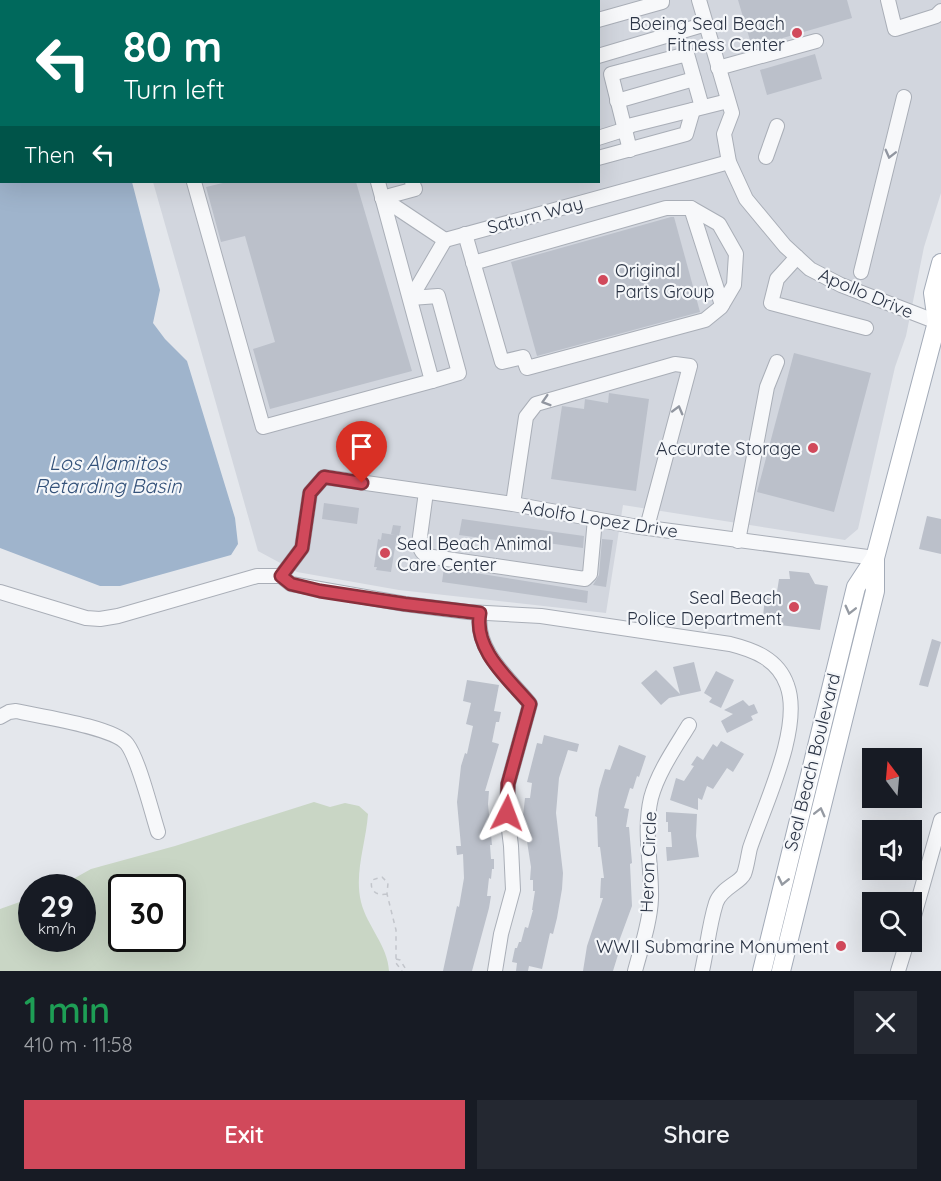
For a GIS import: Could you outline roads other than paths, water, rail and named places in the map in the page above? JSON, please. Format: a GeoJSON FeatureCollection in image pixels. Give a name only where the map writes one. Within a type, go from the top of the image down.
{"type":"FeatureCollection","features":[{"type":"Feature","properties":{"kind":"main road","name":"Seal Beach Boulevard"},"geometry":{"type":"LineString","coordinates":[[781,971],[875,591],[875,558],[939,320],[933,293],[941,263]]}},
{"type":"Feature","properties":{"kind":"main road","name":"Seal Beach Boulevard"},"geometry":{"type":"LineString","coordinates":[[762,971],[856,587],[875,558]]}},
{"type":"Feature","properties":{"kind":"street"},"geometry":{"type":"LineString","coordinates":[[600,19],[662,2],[662,0]]}},
{"type":"Feature","properties":{"kind":"street","name":"Apollo Drive"},"geometry":{"type":"LineString","coordinates":[[699,0],[732,114],[725,130],[724,140],[729,162],[746,199],[785,246],[810,268],[841,285],[939,320]]}},
{"type":"Feature","properties":{"kind":"street"},"geometry":{"type":"LineString","coordinates":[[888,0],[896,29],[936,16],[941,11]]}},
{"type":"Feature","properties":{"kind":"street"},"geometry":{"type":"LineString","coordinates":[[600,55],[706,24]]}},
{"type":"Feature","properties":{"kind":"street"},"geometry":{"type":"LineString","coordinates":[[718,68],[816,41]]}},
{"type":"Feature","properties":{"kind":"street"},"geometry":{"type":"LineString","coordinates":[[600,158],[630,150],[686,134],[698,109],[694,79],[687,54],[610,74],[630,150]]}},
{"type":"Feature","properties":{"kind":"street"},"geometry":{"type":"LineString","coordinates":[[617,101],[694,79]]}},
{"type":"Feature","properties":{"kind":"street"},"geometry":{"type":"LineString","coordinates":[[861,272],[904,97]]}},
{"type":"Feature","properties":{"kind":"street"},"geometry":{"type":"LineString","coordinates":[[600,137],[632,125],[728,101]]}},
{"type":"Feature","properties":{"kind":"street"},"geometry":{"type":"LineString","coordinates":[[766,157],[777,126]]}},
{"type":"Feature","properties":{"kind":"street","name":"Saturn Way"},"geometry":{"type":"LineString","coordinates":[[445,240],[729,162]]}},
{"type":"Feature","properties":{"kind":"street"},"geometry":{"type":"LineString","coordinates":[[194,183],[263,427],[459,373],[438,297],[411,298]]}},
{"type":"Feature","properties":{"kind":"street"},"geometry":{"type":"LineString","coordinates":[[378,183],[432,381]]}},
{"type":"Feature","properties":{"kind":"street"},"geometry":{"type":"LineString","coordinates":[[382,198],[415,189],[412,183]]}},
{"type":"Feature","properties":{"kind":"street"},"geometry":{"type":"LineString","coordinates":[[382,198],[445,240],[411,298]]}},
{"type":"Feature","properties":{"kind":"street"},"geometry":{"type":"LineString","coordinates":[[465,234],[473,263],[502,362],[523,357],[527,368],[705,320],[722,305],[734,285],[736,254],[719,224],[691,208],[666,208],[473,263]]}},
{"type":"Feature","properties":{"kind":"street"},"geometry":{"type":"LineString","coordinates":[[691,208],[722,305]]}},
{"type":"Feature","properties":{"kind":"street"},"geometry":{"type":"LineString","coordinates":[[797,257],[777,279],[771,303],[866,328]]}},
{"type":"Feature","properties":{"kind":"street"},"geometry":{"type":"LineString","coordinates":[[738,541],[767,387],[777,362]]}},
{"type":"Feature","properties":{"kind":"street"},"geometry":{"type":"LineString","coordinates":[[513,504],[526,417],[536,404],[675,364],[690,366],[647,527]]}},
{"type":"Feature","properties":{"kind":"street","name":"Adolfo Lopez Drive"},"geometry":{"type":"LineString","coordinates":[[281,576],[302,548],[310,493],[324,477],[513,504],[738,541],[875,558]]}},
{"type":"Feature","properties":{"kind":"street"},"geometry":{"type":"LineString","coordinates":[[426,492],[420,550],[426,556],[585,579],[590,574],[595,519]]}},
{"type":"Feature","properties":{"kind":"street"},"geometry":{"type":"LineString","coordinates":[[0,592],[86,618],[100,619],[118,616],[257,576],[281,576],[291,584],[320,591],[480,613],[541,616],[730,644],[758,653],[775,665],[782,674],[791,698],[791,710],[776,780],[751,847],[743,877],[723,891],[716,902],[702,971]]}},
{"type":"Feature","properties":{"kind":"street"},"geometry":{"type":"LineString","coordinates":[[480,613],[478,625],[481,641],[488,654],[530,704],[508,784],[507,813],[513,891],[501,934],[495,971]]}},
{"type":"Feature","properties":{"kind":"street"},"geometry":{"type":"LineString","coordinates":[[0,717],[16,711],[114,734],[121,738],[132,752],[158,832]]}},
{"type":"Feature","properties":{"kind":"street","name":"Heron Circle"},"geometry":{"type":"LineString","coordinates":[[635,971],[651,901],[650,860],[646,830],[651,797],[663,769],[689,725]]}},
{"type":"Feature","properties":{"kind":"street"},"geometry":{"type":"LineString","coordinates":[[921,892],[941,820]]}},
{"type":"Feature","properties":{"kind":"street"},"geometry":{"type":"LineString","coordinates":[[898,971],[904,952]]}},
{"type":"Feature","properties":{"kind":"water","name":"Los Alamitos Retarding Basin"},"geometry":{"type":"Polygon","coordinates":[[[0,183],[132,183],[160,290],[153,323],[187,361],[235,518],[238,544],[231,555],[120,586],[100,586],[0,548],[0,183]]]}},
{"type":"Feature","properties":{"kind":"place","name":"Boeing Seal Beach Fitness Center"},"geometry":{"type":"Point","coordinates":[797,33]}},
{"type":"Feature","properties":{"kind":"place","name":"Original Parts Group"},"geometry":{"type":"Point","coordinates":[603,280]}},
{"type":"Feature","properties":{"kind":"place","name":"Accurate Storage"},"geometry":{"type":"Point","coordinates":[813,448]}},
{"type":"Feature","properties":{"kind":"place","name":"Seal Beach Animal Care Center"},"geometry":{"type":"Point","coordinates":[385,553]}},
{"type":"Feature","properties":{"kind":"place","name":"Seal Beach Police Department"},"geometry":{"type":"Point","coordinates":[794,607]}},
{"type":"Feature","properties":{"kind":"place","name":"WWII Submarine Monument"},"geometry":{"type":"Point","coordinates":[841,946]}}]}
